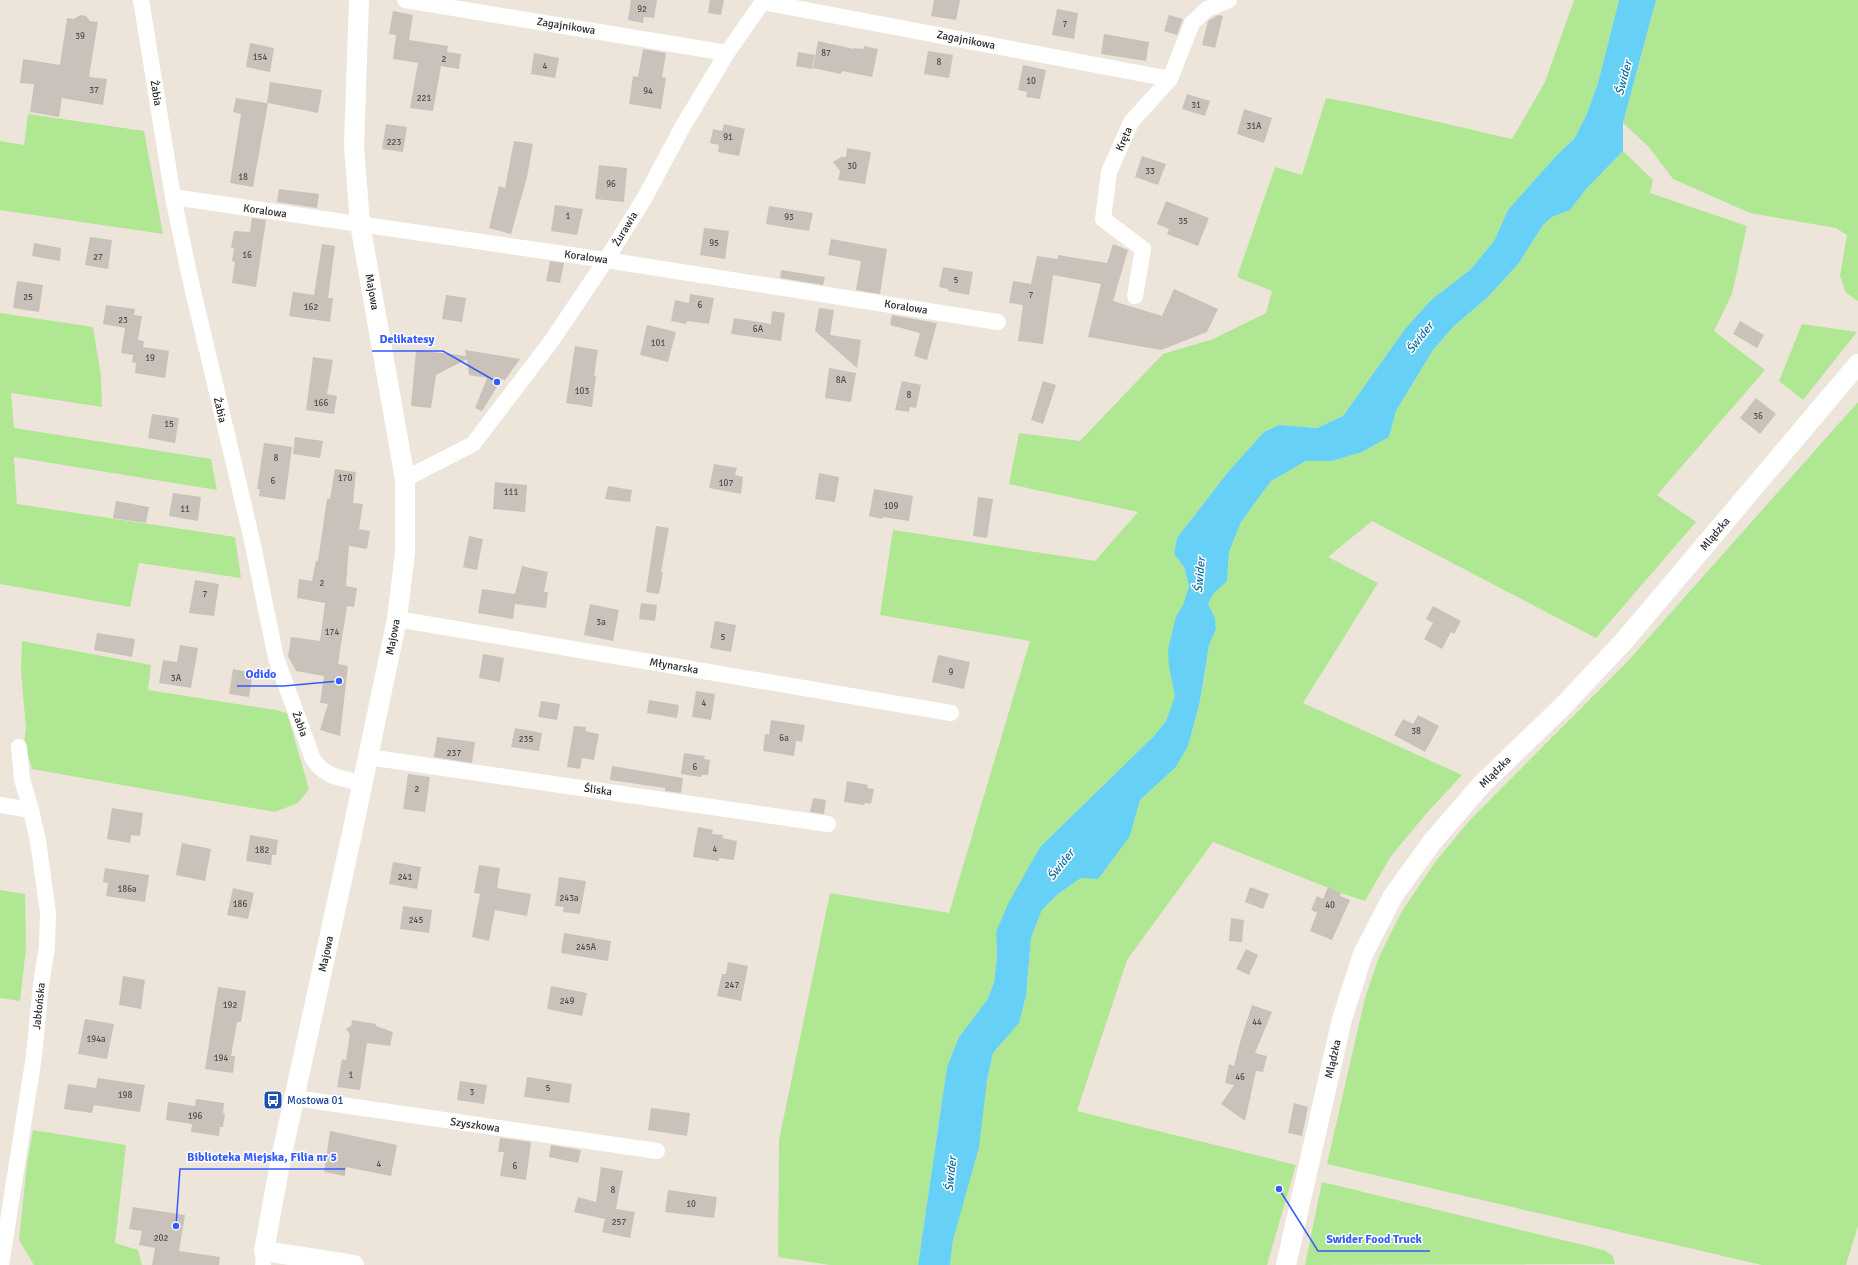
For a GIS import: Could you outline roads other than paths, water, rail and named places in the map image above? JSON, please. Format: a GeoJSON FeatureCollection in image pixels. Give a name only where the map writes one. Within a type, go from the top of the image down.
{"type":"FeatureCollection","features":[{"type":"Feature","properties":{"kind":"street","name":"Żabia"},"geometry":{"type":"LineString","coordinates":[[140,0],[173,197],[190,278],[250,536],[276,658],[313,759],[318,768],[324,773],[362,783]]}},
{"type":"Feature","properties":{"kind":"street","name":"Majowa"},"geometry":{"type":"LineString","coordinates":[[264,1258],[280,1163],[397,619],[405,552],[406,479],[360,224],[354,146],[360,0]]}},
{"type":"Feature","properties":{"kind":"street","name":"Zagajnikowa"},"geometry":{"type":"LineString","coordinates":[[405,0],[727,53]]}},
{"type":"Feature","properties":{"kind":"street","name":"Kręta"},"geometry":{"type":"LineString","coordinates":[[1135,296],[1142,249],[1103,219],[1109,172],[1132,122],[1170,79],[1192,23],[1207,9],[1229,0]]}},
{"type":"Feature","properties":{"kind":"street","name":"Zagajnikowa"},"geometry":{"type":"LineString","coordinates":[[763,1],[1170,79]]}},
{"type":"Feature","properties":{"kind":"street","name":"Żurawia"},"geometry":{"type":"LineString","coordinates":[[406,479],[473,444],[550,343],[606,260],[644,199],[683,126],[727,53],[763,1]]}},
{"type":"Feature","properties":{"kind":"street","name":"Koralowa"},"geometry":{"type":"LineString","coordinates":[[173,197],[606,260],[998,322]]}},
{"type":"Feature","properties":{"kind":"street","name":"Mlądzka"},"geometry":{"type":"LineString","coordinates":[[1286,1265],[1342,1019],[1363,954],[1393,896],[1432,842],[1482,784],[1563,706],[1624,641],[1858,364]]}},
{"type":"Feature","properties":{"kind":"street","name":"Młynarska"},"geometry":{"type":"LineString","coordinates":[[397,619],[951,713]]}},
{"type":"Feature","properties":{"kind":"street","name":"Jabłońska"},"geometry":{"type":"LineString","coordinates":[[1,1265],[34,1056],[41,984],[47,947],[48,913],[31,810],[22,779],[19,748]]}},
{"type":"Feature","properties":{"kind":"street","name":"Śliska"},"geometry":{"type":"LineString","coordinates":[[368,757],[828,824]]}},
{"type":"Feature","properties":{"kind":"street"},"geometry":{"type":"LineString","coordinates":[[0,805],[31,810]]}},
{"type":"Feature","properties":{"kind":"street","name":"Szyszkowa"},"geometry":{"type":"LineString","coordinates":[[294,1098],[657,1151]]}},
{"type":"Feature","properties":{"kind":"street"},"geometry":{"type":"LineString","coordinates":[[264,1258],[354,1265]]}},
{"type":"Feature","properties":{"kind":"water","name":"Świder"},"geometry":{"type":"Polygon","coordinates":[[[1619,0],[1656,0],[1623,123],[1623,151],[1587,188],[1570,210],[1552,217],[1543,225],[1519,263],[1487,298],[1454,326],[1433,350],[1396,411],[1389,437],[1362,452],[1332,461],[1306,461],[1271,481],[1241,522],[1229,552],[1227,581],[1214,593],[1208,604],[1215,618],[1216,629],[1209,645],[1200,701],[1188,746],[1176,767],[1140,800],[1130,836],[1098,879],[1081,878],[1058,894],[1042,910],[1031,938],[1026,996],[1019,1023],[993,1053],[987,1080],[979,1147],[953,1240],[950,1265],[918,1265],[947,1067],[959,1037],[987,1000],[994,983],[997,958],[996,932],[1008,904],[1040,847],[1154,736],[1166,721],[1175,696],[1169,667],[1168,650],[1176,616],[1183,605],[1189,586],[1184,567],[1174,554],[1177,538],[1228,472],[1264,432],[1279,425],[1317,428],[1343,416],[1405,329],[1431,300],[1471,269],[1494,241],[1508,210],[1556,156],[1574,139],[1586,116],[1598,83],[1619,0]]]}},
{"type":"Feature","properties":{"kind":"place","name":"Delikatesy"},"geometry":{"type":"Point","coordinates":[497,382]}},
{"type":"Feature","properties":{"kind":"place","name":"Odido"},"geometry":{"type":"Point","coordinates":[339,681]}},
{"type":"Feature","properties":{"kind":"place","name":"Mostowa 01"},"geometry":{"type":"Point","coordinates":[273,1100]}},
{"type":"Feature","properties":{"kind":"place","name":"Swider Food Truck"},"geometry":{"type":"Point","coordinates":[1279,1189]}},
{"type":"Feature","properties":{"kind":"place","name":"Biblioteka Miejska, Filia nr 5"},"geometry":{"type":"Point","coordinates":[176,1226]}}]}
